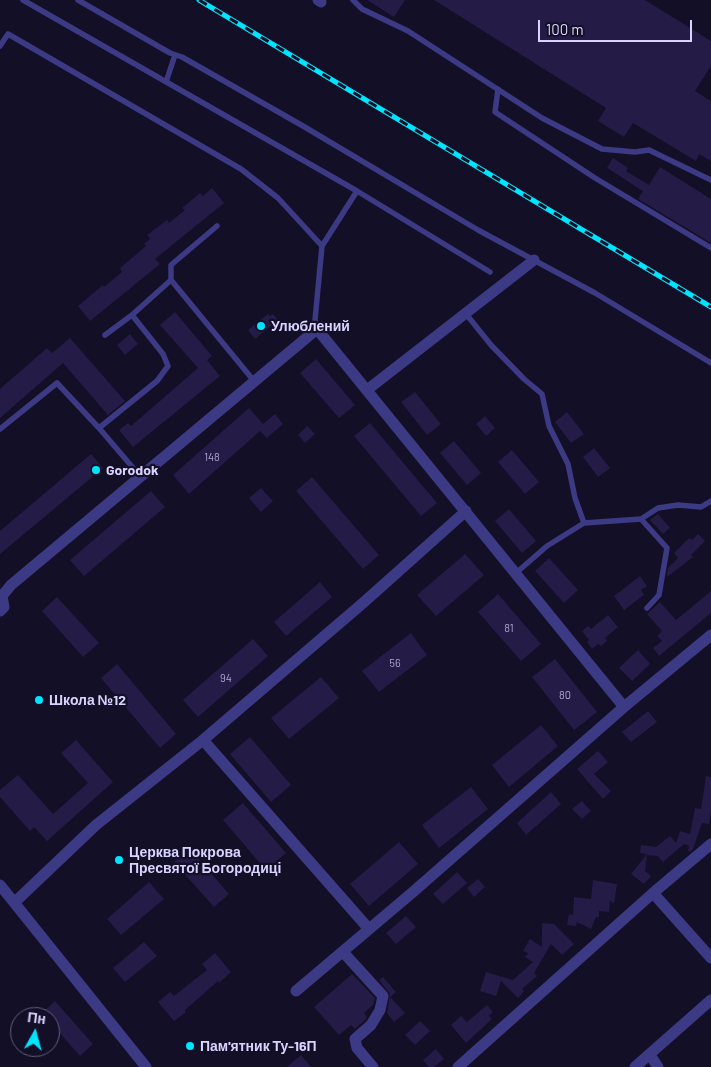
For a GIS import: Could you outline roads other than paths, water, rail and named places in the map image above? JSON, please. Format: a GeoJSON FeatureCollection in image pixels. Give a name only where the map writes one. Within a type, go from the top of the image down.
{"type":"FeatureCollection","features":[{"type":"Feature","properties":{"kind":"street"},"geometry":{"type":"LineString","coordinates":[[367,390],[534,260]]}},
{"type":"Feature","properties":{"kind":"street"},"geometry":{"type":"LineString","coordinates":[[0,611],[4,607],[1,595],[11,585],[317,329],[624,707]]}},
{"type":"Feature","properties":{"kind":"street"},"geometry":{"type":"LineString","coordinates":[[15,902],[96,825],[203,740],[363,603],[466,511]]}},
{"type":"Feature","properties":{"kind":"street"},"geometry":{"type":"LineString","coordinates":[[296,991],[413,892],[624,707],[711,635]]}},
{"type":"Feature","properties":{"kind":"street"},"geometry":{"type":"LineString","coordinates":[[203,740],[369,929]]}},
{"type":"Feature","properties":{"kind":"street"},"geometry":{"type":"LineString","coordinates":[[458,1067],[653,893],[711,844]]}},
{"type":"Feature","properties":{"kind":"street"},"geometry":{"type":"LineString","coordinates":[[0,885],[146,1067]]}},
{"type":"Feature","properties":{"kind":"street"},"geometry":{"type":"LineString","coordinates":[[653,893],[711,958]]}},
{"type":"Feature","properties":{"kind":"street"},"geometry":{"type":"LineString","coordinates":[[343,952],[383,996],[380,1010],[371,1025],[355,1039],[357,1048],[372,1067]]}},
{"type":"Feature","properties":{"kind":"street"},"geometry":{"type":"LineString","coordinates":[[635,1067],[711,1000]]}},
{"type":"Feature","properties":{"kind":"street"},"geometry":{"type":"LineString","coordinates":[[650,1055],[658,1067]]}},
{"type":"Feature","properties":{"kind":"lane"},"geometry":{"type":"LineString","coordinates":[[23,0],[356,191],[490,272]]}},
{"type":"Feature","properties":{"kind":"lane"},"geometry":{"type":"LineString","coordinates":[[78,0],[303,126],[478,230],[595,293],[711,363]]}},
{"type":"Feature","properties":{"kind":"lane"},"geometry":{"type":"LineString","coordinates":[[353,0],[362,9],[408,31],[542,118],[602,148],[635,152],[649,150],[711,180]]}},
{"type":"Feature","properties":{"kind":"lane"},"geometry":{"type":"LineString","coordinates":[[0,46],[8,34],[241,169],[278,198],[322,246]]}},
{"type":"Feature","properties":{"kind":"lane"},"geometry":{"type":"LineString","coordinates":[[166,82],[176,55]]}},
{"type":"Feature","properties":{"kind":"lane"},"geometry":{"type":"LineString","coordinates":[[498,89],[495,112],[595,178],[711,248]]}},
{"type":"Feature","properties":{"kind":"lane"},"geometry":{"type":"LineString","coordinates":[[317,329],[314,320],[322,246],[356,191]]}},
{"type":"Feature","properties":{"kind":"lane"},"geometry":{"type":"LineString","coordinates":[[217,226],[171,265],[171,280],[254,381]]}},
{"type":"Feature","properties":{"kind":"lane"},"geometry":{"type":"LineString","coordinates":[[105,335],[132,315],[171,280]]}},
{"type":"Feature","properties":{"kind":"lane"},"geometry":{"type":"LineString","coordinates":[[466,314],[491,346],[542,394],[549,426],[568,464],[575,498],[584,523]]}},
{"type":"Feature","properties":{"kind":"lane"},"geometry":{"type":"LineString","coordinates":[[99,428],[157,381],[168,366],[163,354],[132,315]]}},
{"type":"Feature","properties":{"kind":"lane"},"geometry":{"type":"LineString","coordinates":[[0,429],[57,383],[140,476]]}},
{"type":"Feature","properties":{"kind":"lane"},"geometry":{"type":"LineString","coordinates":[[516,573],[547,546],[584,523],[641,519],[658,508],[678,505],[701,507],[711,501]]}},
{"type":"Feature","properties":{"kind":"lane"},"geometry":{"type":"LineString","coordinates":[[641,519],[667,548],[659,595],[647,608]]}},
{"type":"Feature","properties":{"kind":"railway"},"geometry":{"type":"LineString","coordinates":[[199,0],[711,307]]}},
{"type":"Feature","properties":{"kind":"place","name":"Улюблений"},"geometry":{"type":"Point","coordinates":[261,326]}},
{"type":"Feature","properties":{"kind":"place","name":"Gorodok"},"geometry":{"type":"Point","coordinates":[96,470]}},
{"type":"Feature","properties":{"kind":"place","name":"Школа №12"},"geometry":{"type":"Point","coordinates":[39,700]}},
{"type":"Feature","properties":{"kind":"place","name":"Церква Покрова Пресвятої Богородиці"},"geometry":{"type":"Point","coordinates":[119,860]}},
{"type":"Feature","properties":{"kind":"place","name":"Пам'ятник Ту-16П"},"geometry":{"type":"Point","coordinates":[190,1046]}}]}
